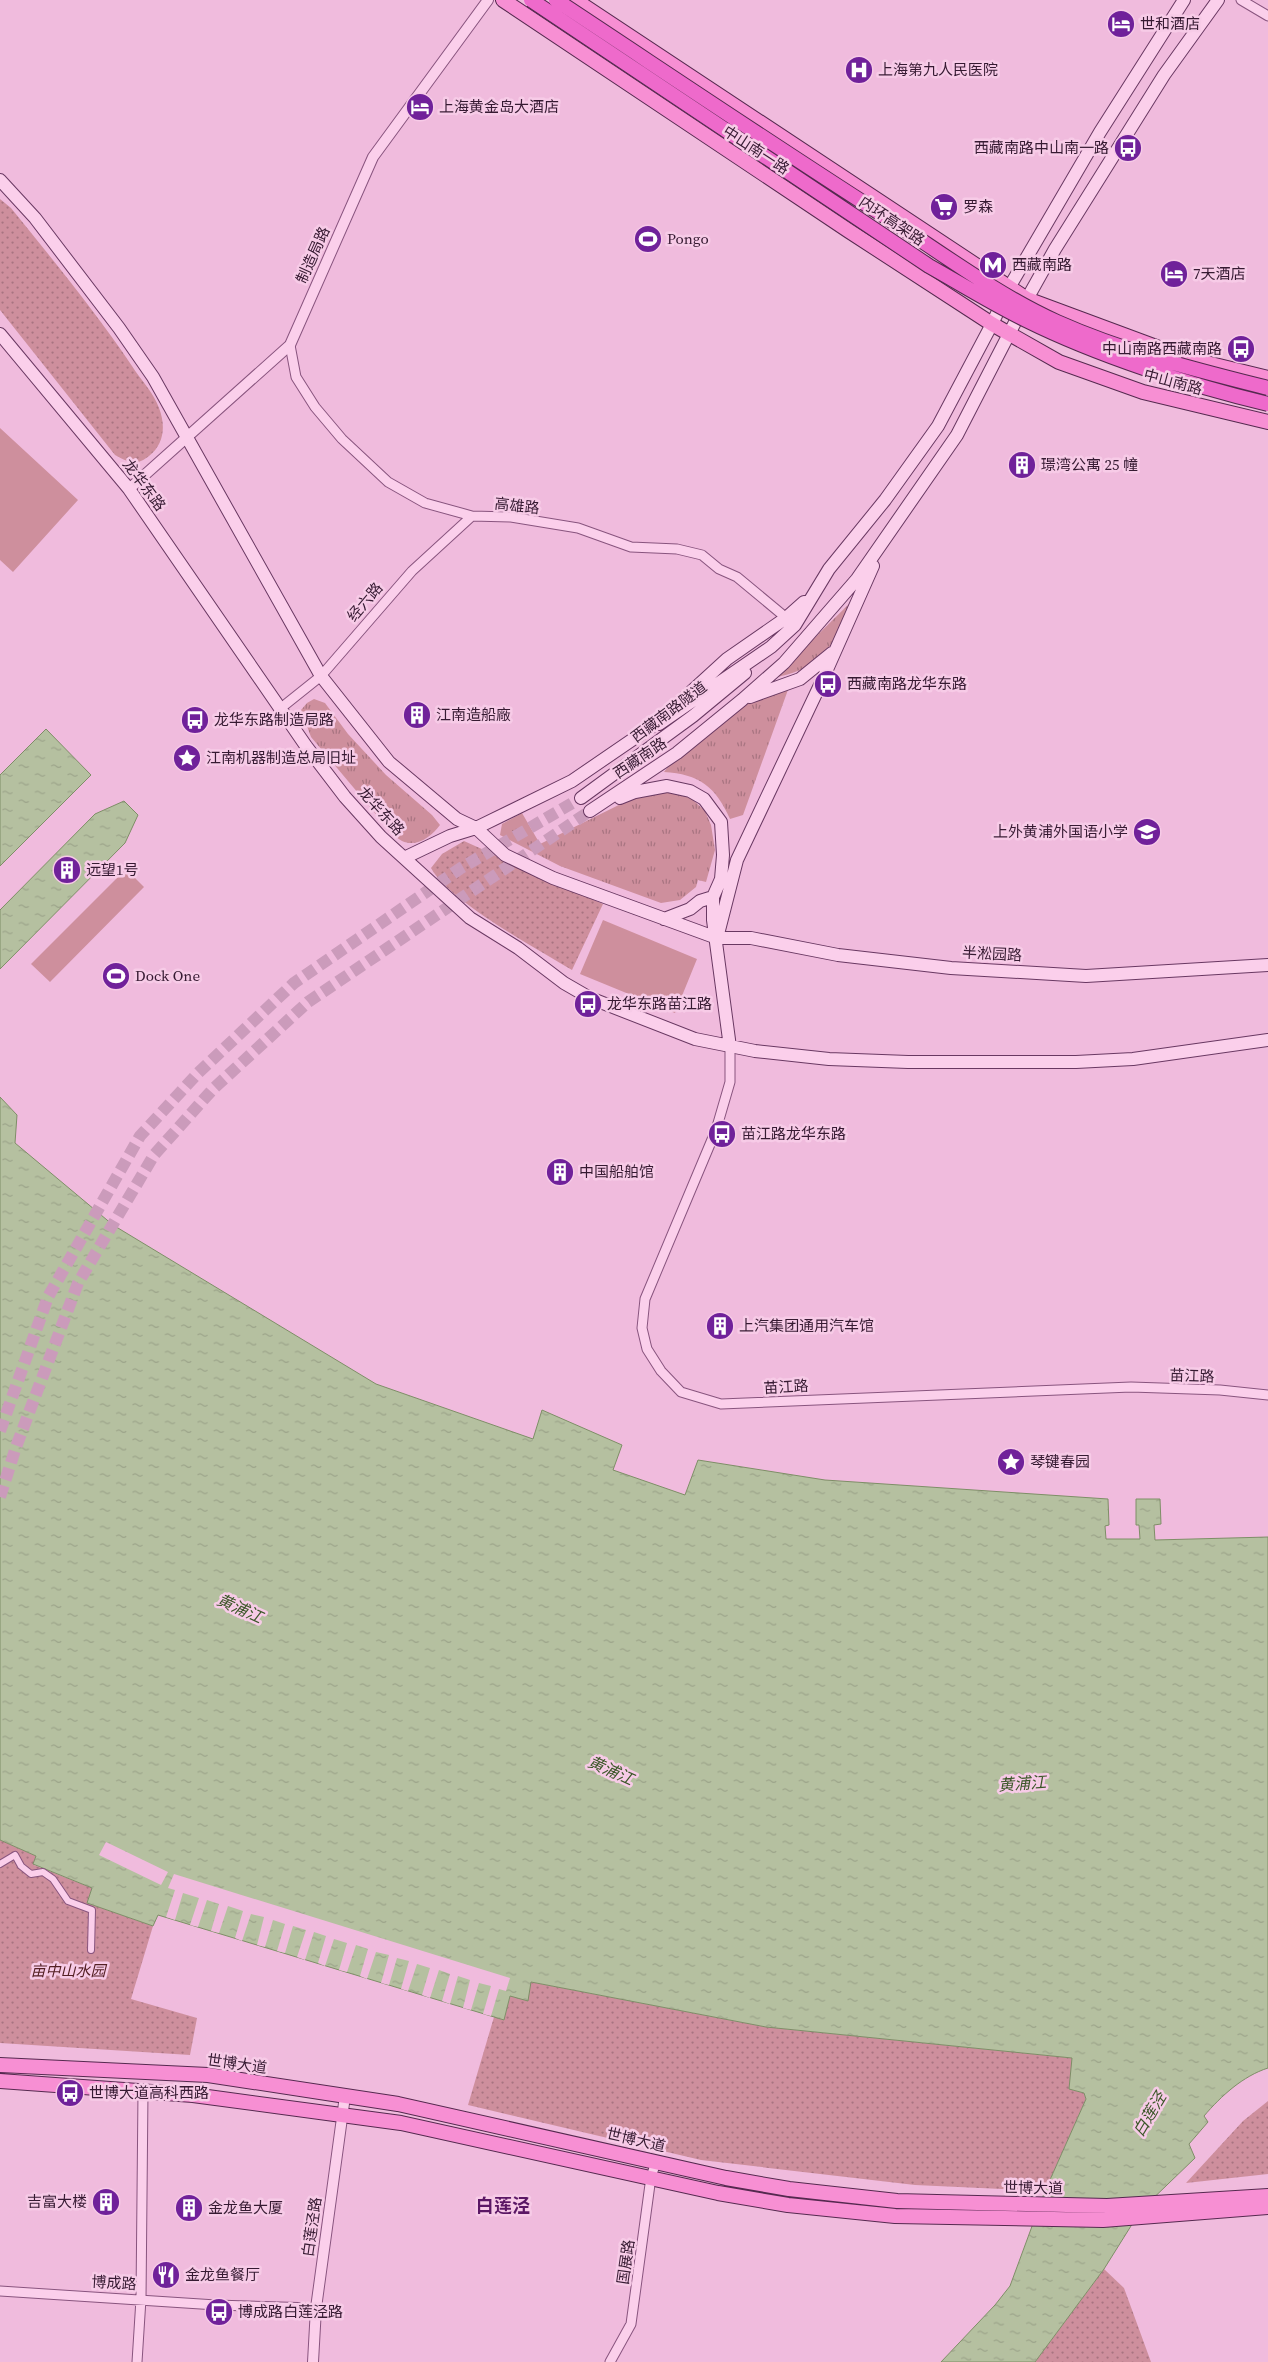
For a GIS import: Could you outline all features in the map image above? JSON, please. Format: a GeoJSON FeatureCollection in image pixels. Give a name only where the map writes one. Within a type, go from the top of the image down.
{"type":"FeatureCollection","features":[{"type":"Feature","properties":{"kind":"highway","name":"内环高架路"},"geometry":{"type":"LineString","coordinates":[[531,0],[930,266],[983,297],[1060,336],[1216,391],[1268,404]]}},
{"type":"Feature","properties":{"kind":"highway","name":"内环高架路"},"geometry":{"type":"LineString","coordinates":[[556,0],[833,184],[996,288],[1054,321],[1088,335],[1189,368],[1268,388]]}},
{"type":"Feature","properties":{"kind":"main road","name":"中山南一路"},"geometry":{"type":"LineString","coordinates":[[502,0],[992,324]]}},
{"type":"Feature","properties":{"kind":"main road","name":"中山南一路"},"geometry":{"type":"LineString","coordinates":[[575,0],[1010,286]]}},
{"type":"Feature","properties":{"kind":"main road","name":"西藏南路"},"geometry":{"type":"LineString","coordinates":[[404,858],[450,836],[476,828],[572,781],[771,647],[790,621],[814,594],[829,569],[885,500],[938,426],[1010,286],[1100,132],[1184,0]]}},
{"type":"Feature","properties":{"kind":"main road","name":"西藏南路"},"geometry":{"type":"LineString","coordinates":[[730,1047],[717,938],[713,920],[713,897],[721,879],[723,841],[721,822],[704,799],[690,791],[667,786],[635,792],[590,811],[677,753],[742,700],[784,663],[857,579],[957,435],[1026,299],[1055,249],[1164,74],[1218,0]]}},
{"type":"Feature","properties":{"kind":"main road"},"geometry":{"type":"LineString","coordinates":[[0,180],[35,218],[119,328],[153,377],[320,676],[389,762],[457,819],[476,828],[505,855],[553,878],[717,938]]}},
{"type":"Feature","properties":{"kind":"main road","name":"中山南路"},"geometry":{"type":"LineString","coordinates":[[1010,286],[1026,299],[1186,358],[1268,378]]}},
{"type":"Feature","properties":{"kind":"main road","name":"中山南路"},"geometry":{"type":"LineString","coordinates":[[992,324],[1010,332],[1059,362],[1143,392],[1268,422]]}},
{"type":"Feature","properties":{"kind":"main road","name":"龙华东路"},"geometry":{"type":"LineString","coordinates":[[0,334],[129,489],[306,746],[345,797],[381,837],[470,918],[518,948],[564,983],[590,998],[626,1012],[695,1038],[730,1047]]}},
{"type":"Feature","properties":{"kind":"main road","name":"西藏南路"},"geometry":{"type":"LineString","coordinates":[[717,938],[737,860],[821,683],[888,534]]}},
{"type":"Feature","properties":{"kind":"main road","name":"西藏南路"},"geometry":{"type":"LineString","coordinates":[[659,724],[726,659],[790,621]]}},
{"type":"Feature","properties":{"kind":"main road","name":"西藏南路隧道"},"geometry":{"type":"LineString","coordinates":[[581,798],[693,716],[744,673],[771,647]]}},
{"type":"Feature","properties":{"kind":"main road"},"geometry":{"type":"LineString","coordinates":[[742,700],[800,679],[834,651]]}},
{"type":"Feature","properties":{"kind":"main road"},"geometry":{"type":"LineString","coordinates":[[664,919],[690,909],[700,901],[713,897]]}},
{"type":"Feature","properties":{"kind":"main road","name":"半淞园路"},"geometry":{"type":"LineString","coordinates":[[717,938],[751,938],[838,955],[951,968],[1086,976],[1268,964]]}},
{"type":"Feature","properties":{"kind":"main road"},"geometry":{"type":"LineString","coordinates":[[730,1047],[829,1059],[908,1062],[1076,1062],[1133,1059],[1268,1040]]}},
{"type":"Feature","properties":{"kind":"main road","name":"世博大道"},"geometry":{"type":"LineString","coordinates":[[0,2065],[208,2075],[453,2115],[656,2162],[789,2189],[897,2201],[1107,2206],[1268,2196]]}},
{"type":"Feature","properties":{"kind":"main road","name":"世博大道"},"geometry":{"type":"LineString","coordinates":[[0,2081],[193,2095],[401,2123],[718,2193],[788,2205],[895,2216],[1103,2220],[1268,2207]]}},
{"type":"Feature","properties":{"kind":"street","name":"制造局路"},"geometry":{"type":"LineString","coordinates":[[129,489],[290,345],[373,158],[488,0]]}},
{"type":"Feature","properties":{"kind":"street"},"geometry":{"type":"LineString","coordinates":[[1241,0],[1268,16]]}},
{"type":"Feature","properties":{"kind":"street","name":"高雄路"},"geometry":{"type":"LineString","coordinates":[[290,345],[296,377],[315,407],[363,461],[388,482],[425,503],[472,516],[520,518],[578,528],[631,547],[677,549],[702,555],[719,569],[737,577],[790,621]]}},
{"type":"Feature","properties":{"kind":"street","name":"经六路"},"geometry":{"type":"LineString","coordinates":[[281,708],[320,676],[399,584],[472,516]]}},
{"type":"Feature","properties":{"kind":"street","name":"苗江路"},"geometry":{"type":"LineString","coordinates":[[730,1047],[730,1082],[716,1130],[645,1300],[642,1328],[647,1349],[661,1371],[681,1392],[722,1404],[1131,1387],[1220,1390],[1268,1395]]}},
{"type":"Feature","properties":{"kind":"street"},"geometry":{"type":"LineString","coordinates":[[0,1864],[15,1855],[20,1866],[31,1874],[43,1872],[53,1879],[68,1901],[92,1910],[91,1950]]}},
{"type":"Feature","properties":{"kind":"street"},"geometry":{"type":"LineString","coordinates":[[137,2362],[141,2299],[143,2092]]}},
{"type":"Feature","properties":{"kind":"street","name":"白莲泾路"},"geometry":{"type":"LineString","coordinates":[[313,2362],[316,2308],[345,2096]]}},
{"type":"Feature","properties":{"kind":"street","name":"国展路"},"geometry":{"type":"LineString","coordinates":[[610,2362],[631,2324],[651,2177],[656,2162]]}},
{"type":"Feature","properties":{"kind":"street","name":"博成路"},"geometry":{"type":"LineString","coordinates":[[0,2291],[216,2305],[316,2308]]}},
{"type":"Feature","properties":{"kind":"green space"},"geometry":{"type":"Polygon","coordinates":[[[0,199],[11,208],[73,286],[157,402],[163,428],[161,440],[154,451],[145,459],[133,462],[115,455],[0,310],[0,199]]]}},
{"type":"Feature","properties":{"kind":"green space"},"geometry":{"type":"Polygon","coordinates":[[[0,428],[78,500],[13,572],[0,560],[0,428]]]}},
{"type":"Feature","properties":{"kind":"green space"},"geometry":{"type":"Polygon","coordinates":[[[850,603],[838,631],[826,652],[808,667],[778,677],[782,670],[850,603]]]}},
{"type":"Feature","properties":{"kind":"green space"},"geometry":{"type":"Polygon","coordinates":[[[789,687],[743,815],[730,819],[719,798],[705,784],[687,776],[664,772],[670,764],[738,709],[752,700],[789,687]]]}},
{"type":"Feature","properties":{"kind":"green space"},"geometry":{"type":"Polygon","coordinates":[[[314,699],[325,703],[348,734],[386,775],[432,815],[440,825],[433,833],[419,842],[408,843],[400,840],[390,831],[311,737],[301,710],[314,699]]]}},
{"type":"Feature","properties":{"kind":"green space"},"geometry":{"type":"Polygon","coordinates":[[[674,791],[691,798],[705,811],[711,825],[715,850],[706,882],[698,880],[696,887],[680,900],[661,903],[560,866],[500,835],[502,824],[522,813],[540,844],[641,794],[674,791]]]}},
{"type":"Feature","properties":{"kind":"green space"},"geometry":{"type":"Polygon","coordinates":[[[464,841],[603,904],[572,970],[495,924],[456,895],[441,881],[431,868],[442,854],[464,841]]]}},
{"type":"Feature","properties":{"kind":"green space"},"geometry":{"type":"Polygon","coordinates":[[[126,869],[144,887],[50,982],[31,964],[126,869]]]}},
{"type":"Feature","properties":{"kind":"green space"},"geometry":{"type":"Polygon","coordinates":[[[603,920],[697,959],[675,1013],[580,974],[603,920]]]}},
{"type":"Feature","properties":{"kind":"green space","name":"亩中山水园"},"geometry":{"type":"Polygon","coordinates":[[[0,1840],[36,1856],[34,1865],[92,1888],[87,1903],[153,1926],[131,1999],[197,2018],[190,2055],[0,2043],[0,1840]]]}},
{"type":"Feature","properties":{"kind":"green space"},"geometry":{"type":"Polygon","coordinates":[[[531,1982],[766,2027],[1073,2058],[1069,2089],[1084,2093],[1086,2099],[1045,2191],[915,2185],[701,2160],[468,2105],[494,2017],[504,2020],[510,1996],[531,1982]]]}},
{"type":"Feature","properties":{"kind":"green space"},"geometry":{"type":"Polygon","coordinates":[[[1268,2101],[1268,2174],[1186,2183],[1243,2121],[1268,2101]]]}},
{"type":"Feature","properties":{"kind":"green space"},"geometry":{"type":"Polygon","coordinates":[[[1104,2269],[1124,2288],[1151,2362],[1035,2362],[1104,2269]]]}},
{"type":"Feature","properties":{"kind":"water"},"geometry":{"type":"Polygon","coordinates":[[[46,729],[91,775],[0,866],[0,775],[46,729]]]}},
{"type":"Feature","properties":{"kind":"water","name":"远望1号"},"geometry":{"type":"Polygon","coordinates":[[[124,801],[138,815],[125,843],[0,969],[0,910],[95,814],[124,801]]]}},
{"type":"Feature","properties":{"kind":"water","name":"黄浦江"},"geometry":{"type":"Polygon","coordinates":[[[0,1097],[17,1115],[15,1143],[113,1225],[376,1384],[533,1439],[542,1410],[622,1445],[613,1470],[685,1495],[698,1460],[825,1480],[1108,1499],[1109,1525],[1105,1526],[1106,1539],[1140,1539],[1139,1525],[1136,1525],[1136,1499],[1160,1499],[1161,1524],[1154,1525],[1155,1540],[1268,1537],[1268,2068],[1250,2076],[1233,2087],[1204,2116],[1208,2122],[1189,2144],[1195,2158],[1141,2210],[1104,2269],[1035,2362],[941,2362],[995,2305],[1010,2286],[1045,2191],[1086,2099],[1084,2093],[1069,2089],[1072,2058],[766,2027],[531,1982],[528,2001],[510,1996],[504,2020],[158,1915],[153,1926],[87,1903],[92,1888],[33,1864],[36,1856],[0,1840],[0,1097]]]}},
{"type":"Feature","properties":{"kind":"pier"},"geometry":{"type":"Polygon","coordinates":[[[106,1842],[168,1872],[161,1885],[99,1855],[106,1842]]]}},
{"type":"Feature","properties":{"kind":"pier"},"geometry":{"type":"Polygon","coordinates":[[[174,1874],[510,1978],[506,1991],[499,1989],[491,2016],[483,2014],[491,1986],[479,1983],[471,2010],[463,2008],[470,1980],[458,1976],[450,2004],[442,2001],[450,1974],[439,1970],[430,1998],[422,1995],[430,1968],[417,1964],[408,1991],[401,1989],[409,1961],[397,1958],[389,1985],[381,1983],[389,1955],[376,1952],[367,1979],[360,1976],[368,1949],[356,1945],[347,1972],[339,1970],[347,1943],[334,1939],[325,1966],[318,1963],[326,1936],[314,1932],[305,1960],[297,1957],[306,1930],[293,1926],[285,1953],[277,1951],[285,1924],[273,1920],[265,1947],[257,1945],[264,1917],[251,1914],[242,1941],[235,1938],[243,1911],[228,1906],[219,1933],[211,1931],[219,1904],[207,1900],[198,1927],[190,1925],[199,1898],[183,1893],[175,1920],[166,1917],[175,1890],[168,1888],[174,1874]]]}},
{"type":"Feature","properties":{"kind":"tunnel"},"geometry":{"type":"LineString","coordinates":[[0,1431],[48,1297],[140,1136],[198,1073],[294,983],[461,868],[581,798]]}},
{"type":"Feature","properties":{"kind":"tunnel"},"geometry":{"type":"LineString","coordinates":[[0,1497],[16,1447],[78,1283],[154,1155],[213,1089],[308,1002],[590,811]]}},
{"type":"Feature","properties":{"kind":"place","name":"世和酒店"},"geometry":{"type":"Point","coordinates":[1121,24]}},
{"type":"Feature","properties":{"kind":"place","name":"上海第九人民医院"},"geometry":{"type":"Point","coordinates":[859,70]}},
{"type":"Feature","properties":{"kind":"place","name":"上海黄金岛大酒店"},"geometry":{"type":"Point","coordinates":[420,107]}},
{"type":"Feature","properties":{"kind":"place","name":"西藏南路中山南一路"},"geometry":{"type":"Point","coordinates":[1128,148]}},
{"type":"Feature","properties":{"kind":"place","name":"罗森"},"geometry":{"type":"Point","coordinates":[944,207]}},
{"type":"Feature","properties":{"kind":"place","name":"Pongo"},"geometry":{"type":"Point","coordinates":[648,239]}},
{"type":"Feature","properties":{"kind":"place","name":"西藏南路"},"geometry":{"type":"Point","coordinates":[993,265]}},
{"type":"Feature","properties":{"kind":"place","name":"7天酒店"},"geometry":{"type":"Point","coordinates":[1174,274]}},
{"type":"Feature","properties":{"kind":"place","name":"中山南路西藏南路"},"geometry":{"type":"Point","coordinates":[1241,349]}},
{"type":"Feature","properties":{"kind":"place","name":"璟湾公寓 25 幢"},"geometry":{"type":"Point","coordinates":[1022,465]}},
{"type":"Feature","properties":{"kind":"place","name":"西藏南路龙华东路"},"geometry":{"type":"Point","coordinates":[828,684]}},
{"type":"Feature","properties":{"kind":"place","name":"江南造船廠"},"geometry":{"type":"Point","coordinates":[417,715]}},
{"type":"Feature","properties":{"kind":"place","name":"龙华东路制造局路"},"geometry":{"type":"Point","coordinates":[195,720]}},
{"type":"Feature","properties":{"kind":"place","name":"江南机器制造总局旧址"},"geometry":{"type":"Point","coordinates":[187,758]}},
{"type":"Feature","properties":{"kind":"place","name":"上外黄浦外国语小学"},"geometry":{"type":"Point","coordinates":[1147,832]}},
{"type":"Feature","properties":{"kind":"place","name":"远望1号"},"geometry":{"type":"Point","coordinates":[67,870]}},
{"type":"Feature","properties":{"kind":"place","name":"Dock One"},"geometry":{"type":"Point","coordinates":[116,976]}},
{"type":"Feature","properties":{"kind":"place","name":"龙华东路苗江路"},"geometry":{"type":"Point","coordinates":[588,1004]}},
{"type":"Feature","properties":{"kind":"place","name":"苗江路龙华东路"},"geometry":{"type":"Point","coordinates":[722,1134]}},
{"type":"Feature","properties":{"kind":"place","name":"中国船舶馆"},"geometry":{"type":"Point","coordinates":[560,1172]}},
{"type":"Feature","properties":{"kind":"place","name":"上汽集团通用汽车馆"},"geometry":{"type":"Point","coordinates":[720,1326]}},
{"type":"Feature","properties":{"kind":"place","name":"琴键春园"},"geometry":{"type":"Point","coordinates":[1011,1462]}},
{"type":"Feature","properties":{"kind":"place","name":"世博大道高科西路"},"geometry":{"type":"Point","coordinates":[70,2093]}},
{"type":"Feature","properties":{"kind":"place","name":"吉富大楼"},"geometry":{"type":"Point","coordinates":[106,2202]}},
{"type":"Feature","properties":{"kind":"place","name":"金龙鱼大厦"},"geometry":{"type":"Point","coordinates":[189,2208]}},
{"type":"Feature","properties":{"kind":"place","name":"金龙鱼餐厅"},"geometry":{"type":"Point","coordinates":[166,2275]}},
{"type":"Feature","properties":{"kind":"place","name":"博成路白莲泾路"},"geometry":{"type":"Point","coordinates":[219,2312]}},
{"type":"Feature","properties":{"kind":"district","name":"白莲泾"},"geometry":{"type":"Point","coordinates":[503,2206]}}]}
